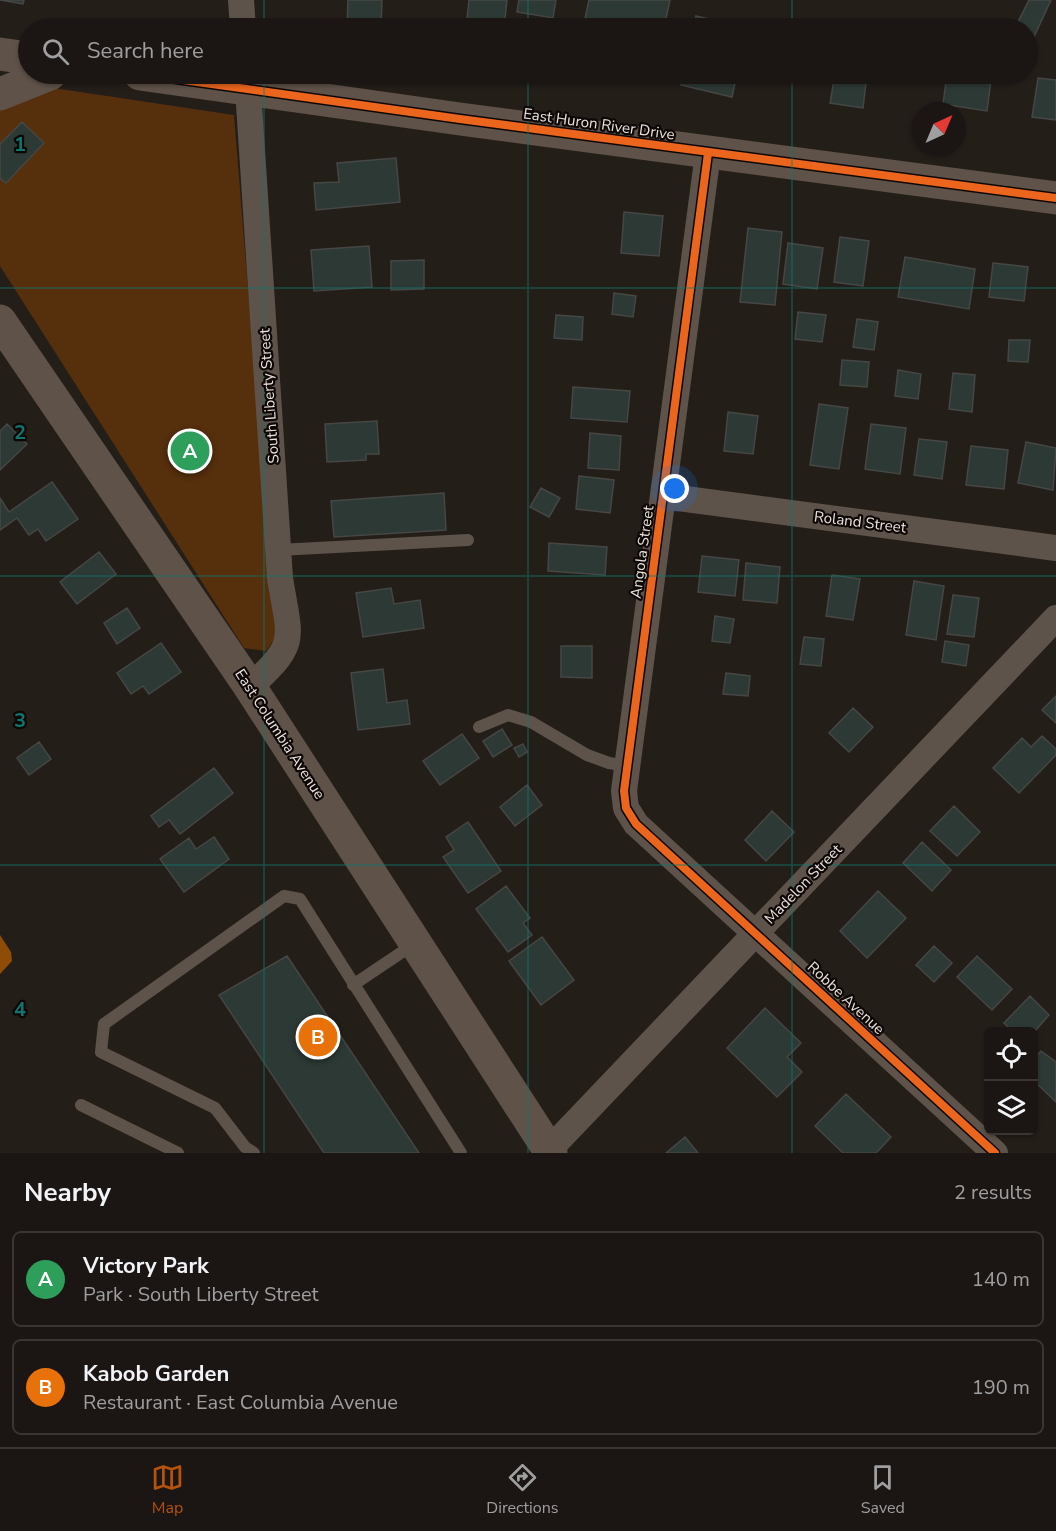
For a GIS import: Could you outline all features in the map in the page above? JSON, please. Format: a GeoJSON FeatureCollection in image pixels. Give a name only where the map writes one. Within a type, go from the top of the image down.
{"type":"FeatureCollection","features":[{"type":"Feature","properties":{"kind":"street"},"geometry":{"type":"LineString","coordinates":[[241,0],[242,18]]}},
{"type":"Feature","properties":{"kind":"street"},"geometry":{"type":"LineString","coordinates":[[0,54],[18,57]]}},
{"type":"Feature","properties":{"kind":"street"},"geometry":{"type":"LineString","coordinates":[[0,94],[25,84]]}},
{"type":"Feature","properties":{"kind":"street","name":"South Liberty Street"},"geometry":{"type":"LineString","coordinates":[[247,84],[279,549],[290,638],[280,659],[250,687]]}},
{"type":"Feature","properties":{"kind":"street","name":"East Huron River Drive"},"geometry":{"type":"LineString","coordinates":[[260,84],[708,153],[1056,198]]}},
{"type":"Feature","properties":{"kind":"street","name":"Angola Street"},"geometry":{"type":"LineString","coordinates":[[679,863],[630,816],[624,791],[708,153]]}},
{"type":"Feature","properties":{"kind":"street","name":"East Columbia Avenue"},"geometry":{"type":"LineString","coordinates":[[4,334],[250,687],[548,1152]]}},
{"type":"Feature","properties":{"kind":"street","name":"Roland Street"},"geometry":{"type":"LineString","coordinates":[[663,496],[1056,548]]}},
{"type":"Feature","properties":{"kind":"street","name":"Madelon Street"},"geometry":{"type":"LineString","coordinates":[[548,1152],[1056,618]]}},
{"type":"Feature","properties":{"kind":"street","name":"Robbe Avenue"},"geometry":{"type":"LineString","coordinates":[[679,863],[994,1153]]}},
{"type":"Feature","properties":{"kind":"lane"},"geometry":{"type":"LineString","coordinates":[[279,549],[468,540]]}},
{"type":"Feature","properties":{"kind":"lane"},"geometry":{"type":"LineString","coordinates":[[479,727],[508,715],[531,722],[587,755],[609,763],[627,766]]}},
{"type":"Feature","properties":{"kind":"lane"},"geometry":{"type":"LineString","coordinates":[[254,1153],[245,1147],[214,1108],[101,1052],[104,1024],[284,896],[300,899],[461,1153]]}},
{"type":"Feature","properties":{"kind":"lane"},"geometry":{"type":"LineString","coordinates":[[353,985],[416,943]]}},
{"type":"Feature","properties":{"kind":"lane"},"geometry":{"type":"LineString","coordinates":[[81,1105],[178,1153]]}},
{"type":"Feature","properties":{"kind":"shaded area"},"geometry":{"type":"Polygon","coordinates":[[[47,87],[234,115],[276,637],[266,651],[244,648],[0,266],[0,106],[47,87]]]}},
{"type":"Feature","properties":{"kind":"shaded area"},"geometry":{"type":"Polygon","coordinates":[[[0,935],[11,952],[12,961],[0,974],[0,935]]]}},
{"type":"Feature","properties":{"kind":"building"},"geometry":{"type":"Polygon","coordinates":[[[0,0],[24,0],[23,4],[0,0]]]}},
{"type":"Feature","properties":{"kind":"building"},"geometry":{"type":"Polygon","coordinates":[[[348,0],[382,0],[381,18],[347,18],[348,0]]]}},
{"type":"Feature","properties":{"kind":"building"},"geometry":{"type":"Polygon","coordinates":[[[469,0],[507,0],[505,18],[467,18],[469,0]]]}},
{"type":"Feature","properties":{"kind":"building"},"geometry":{"type":"Polygon","coordinates":[[[519,0],[556,0],[553,18],[517,12],[519,0]]]}},
{"type":"Feature","properties":{"kind":"building"},"geometry":{"type":"Polygon","coordinates":[[[589,0],[670,0],[666,18],[585,18],[589,0]]]}},
{"type":"Feature","properties":{"kind":"building"},"geometry":{"type":"Polygon","coordinates":[[[1029,0],[1051,0],[1038,28],[1038,18],[1020,18],[1029,0]]]}},
{"type":"Feature","properties":{"kind":"building"},"geometry":{"type":"Polygon","coordinates":[[[1038,78],[1056,80],[1056,120],[1032,117],[1038,78]]]}},
{"type":"Feature","properties":{"kind":"building"},"geometry":{"type":"Polygon","coordinates":[[[681,84],[735,84],[732,97],[681,84]]]}},
{"type":"Feature","properties":{"kind":"building"},"geometry":{"type":"Polygon","coordinates":[[[833,84],[866,84],[863,108],[830,103],[833,84]]]}},
{"type":"Feature","properties":{"kind":"building"},"geometry":{"type":"Polygon","coordinates":[[[946,84],[990,84],[987,111],[966,108],[966,102],[943,102],[946,84]]]}},
{"type":"Feature","properties":{"kind":"building"},"geometry":{"type":"Polygon","coordinates":[[[22,122],[44,143],[6,183],[0,178],[0,144],[22,122]]]}},
{"type":"Feature","properties":{"kind":"building"},"geometry":{"type":"Polygon","coordinates":[[[396,158],[400,202],[316,210],[314,183],[339,182],[337,163],[396,158]]]}},
{"type":"Feature","properties":{"kind":"building"},"geometry":{"type":"Polygon","coordinates":[[[624,212],[663,216],[659,256],[621,253],[624,212]]]}},
{"type":"Feature","properties":{"kind":"building"},"geometry":{"type":"Polygon","coordinates":[[[748,228],[782,232],[775,305],[740,302],[748,228]]]}},
{"type":"Feature","properties":{"kind":"building"},"geometry":{"type":"Polygon","coordinates":[[[840,237],[869,241],[863,286],[834,282],[840,237]]]}},
{"type":"Feature","properties":{"kind":"building"},"geometry":{"type":"Polygon","coordinates":[[[788,243],[823,248],[817,289],[783,284],[788,243]]]}},
{"type":"Feature","properties":{"kind":"building"},"geometry":{"type":"Polygon","coordinates":[[[369,246],[372,287],[314,291],[311,250],[369,246]]]}},
{"type":"Feature","properties":{"kind":"building"},"geometry":{"type":"Polygon","coordinates":[[[905,257],[975,269],[969,309],[898,297],[905,257]]]}},
{"type":"Feature","properties":{"kind":"building"},"geometry":{"type":"Polygon","coordinates":[[[424,260],[424,289],[391,290],[391,261],[424,260]]]}},
{"type":"Feature","properties":{"kind":"building"},"geometry":{"type":"Polygon","coordinates":[[[993,263],[1028,267],[1024,301],[989,297],[993,263]]]}},
{"type":"Feature","properties":{"kind":"building"},"geometry":{"type":"Polygon","coordinates":[[[614,293],[636,296],[633,317],[612,314],[614,293]]]}},
{"type":"Feature","properties":{"kind":"building"},"geometry":{"type":"Polygon","coordinates":[[[798,312],[826,315],[822,342],[795,339],[798,312]]]}},
{"type":"Feature","properties":{"kind":"building"},"geometry":{"type":"Polygon","coordinates":[[[556,315],[583,317],[582,340],[554,338],[556,315]]]}},
{"type":"Feature","properties":{"kind":"building"},"geometry":{"type":"Polygon","coordinates":[[[857,319],[878,322],[874,350],[853,347],[857,319]]]}},
{"type":"Feature","properties":{"kind":"building"},"geometry":{"type":"Polygon","coordinates":[[[1009,340],[1030,340],[1028,362],[1008,361],[1009,340]]]}},
{"type":"Feature","properties":{"kind":"building"},"geometry":{"type":"Polygon","coordinates":[[[842,360],[869,362],[867,387],[840,385],[842,360]]]}},
{"type":"Feature","properties":{"kind":"building"},"geometry":{"type":"Polygon","coordinates":[[[898,370],[921,374],[918,399],[895,396],[898,370]]]}},
{"type":"Feature","properties":{"kind":"building"},"geometry":{"type":"Polygon","coordinates":[[[953,373],[975,375],[972,412],[949,409],[953,373]]]}},
{"type":"Feature","properties":{"kind":"building"},"geometry":{"type":"Polygon","coordinates":[[[573,387],[630,391],[627,422],[571,418],[573,387]]]}},
{"type":"Feature","properties":{"kind":"building"},"geometry":{"type":"Polygon","coordinates":[[[819,404],[848,408],[839,469],[810,465],[819,404]]]}},
{"type":"Feature","properties":{"kind":"building"},"geometry":{"type":"Polygon","coordinates":[[[728,412],[758,416],[753,454],[724,451],[728,412]]]}},
{"type":"Feature","properties":{"kind":"building"},"geometry":{"type":"Polygon","coordinates":[[[377,421],[379,454],[366,454],[366,460],[327,462],[325,424],[377,421]]]}},
{"type":"Feature","properties":{"kind":"building"},"geometry":{"type":"Polygon","coordinates":[[[7,424],[27,444],[0,470],[0,431],[7,424]]]}},
{"type":"Feature","properties":{"kind":"building"},"geometry":{"type":"Polygon","coordinates":[[[871,424],[906,428],[900,474],[865,469],[871,424]]]}},
{"type":"Feature","properties":{"kind":"building"},"geometry":{"type":"Polygon","coordinates":[[[590,433],[621,436],[619,470],[588,468],[590,433]]]}},
{"type":"Feature","properties":{"kind":"building"},"geometry":{"type":"Polygon","coordinates":[[[919,439],[947,442],[942,479],[914,475],[919,439]]]}},
{"type":"Feature","properties":{"kind":"building"},"geometry":{"type":"Polygon","coordinates":[[[1026,442],[1056,448],[1053,490],[1018,483],[1026,442]]]}},
{"type":"Feature","properties":{"kind":"building"},"geometry":{"type":"Polygon","coordinates":[[[971,446],[1008,450],[1004,489],[966,485],[971,446]]]}},
{"type":"Feature","properties":{"kind":"building"},"geometry":{"type":"Polygon","coordinates":[[[579,476],[614,480],[610,513],[576,509],[579,476]]]}},
{"type":"Feature","properties":{"kind":"building"},"geometry":{"type":"Polygon","coordinates":[[[52,482],[78,519],[46,541],[38,529],[29,535],[17,518],[0,530],[0,498],[9,512],[52,482]]]}},
{"type":"Feature","properties":{"kind":"building"},"geometry":{"type":"Polygon","coordinates":[[[541,488],[560,498],[549,517],[530,507],[541,488]]]}},
{"type":"Feature","properties":{"kind":"building"},"geometry":{"type":"Polygon","coordinates":[[[444,493],[446,530],[334,537],[331,501],[444,493]]]}},
{"type":"Feature","properties":{"kind":"building"},"geometry":{"type":"Polygon","coordinates":[[[549,543],[607,547],[605,575],[548,571],[549,543]]]}},
{"type":"Feature","properties":{"kind":"building"},"geometry":{"type":"Polygon","coordinates":[[[99,552],[116,574],[77,604],[60,582],[99,552]]]}},
{"type":"Feature","properties":{"kind":"building"},"geometry":{"type":"Polygon","coordinates":[[[702,556],[739,560],[735,596],[698,592],[702,556]]]}},
{"type":"Feature","properties":{"kind":"building"},"geometry":{"type":"Polygon","coordinates":[[[746,563],[780,567],[777,603],[743,600],[746,563]]]}},
{"type":"Feature","properties":{"kind":"building"},"geometry":{"type":"Polygon","coordinates":[[[832,575],[860,579],[853,620],[826,616],[832,575]]]}},
{"type":"Feature","properties":{"kind":"building"},"geometry":{"type":"Polygon","coordinates":[[[914,581],[944,586],[936,640],[906,635],[914,581]]]}},
{"type":"Feature","properties":{"kind":"building"},"geometry":{"type":"Polygon","coordinates":[[[391,588],[394,604],[420,600],[424,628],[363,637],[356,593],[391,588]]]}},
{"type":"Feature","properties":{"kind":"building"},"geometry":{"type":"Polygon","coordinates":[[[953,595],[979,598],[974,637],[947,634],[953,595]]]}},
{"type":"Feature","properties":{"kind":"building"},"geometry":{"type":"Polygon","coordinates":[[[127,608],[140,628],[117,644],[104,623],[127,608]]]}},
{"type":"Feature","properties":{"kind":"building"},"geometry":{"type":"Polygon","coordinates":[[[715,616],[734,619],[730,643],[712,641],[715,616]]]}},
{"type":"Feature","properties":{"kind":"building"},"geometry":{"type":"Polygon","coordinates":[[[804,637],[824,639],[821,666],[800,664],[804,637]]]}},
{"type":"Feature","properties":{"kind":"building"},"geometry":{"type":"Polygon","coordinates":[[[945,641],[969,645],[966,666],[942,662],[945,641]]]}},
{"type":"Feature","properties":{"kind":"building"},"geometry":{"type":"Polygon","coordinates":[[[161,643],[181,672],[149,694],[143,686],[131,694],[117,673],[161,643]]]}},
{"type":"Feature","properties":{"kind":"building"},"geometry":{"type":"Polygon","coordinates":[[[561,646],[592,646],[592,678],[561,677],[561,646]]]}},
{"type":"Feature","properties":{"kind":"building"},"geometry":{"type":"Polygon","coordinates":[[[383,669],[387,703],[407,700],[410,724],[358,730],[351,673],[383,669]]]}},
{"type":"Feature","properties":{"kind":"building"},"geometry":{"type":"Polygon","coordinates":[[[726,673],[750,676],[748,696],[723,694],[726,673]]]}},
{"type":"Feature","properties":{"kind":"building"},"geometry":{"type":"Polygon","coordinates":[[[1056,696],[1056,723],[1042,710],[1056,696]]]}},
{"type":"Feature","properties":{"kind":"building"},"geometry":{"type":"Polygon","coordinates":[[[853,708],[873,727],[849,752],[829,733],[853,708]]]}},
{"type":"Feature","properties":{"kind":"building"},"geometry":{"type":"Polygon","coordinates":[[[502,729],[512,745],[493,757],[483,741],[502,729]]]}},
{"type":"Feature","properties":{"kind":"building"},"geometry":{"type":"Polygon","coordinates":[[[462,734],[479,758],[440,785],[423,761],[462,734]]]}},
{"type":"Feature","properties":{"kind":"building"},"geometry":{"type":"Polygon","coordinates":[[[1042,736],[1056,749],[1056,755],[1019,793],[993,768],[1022,738],[1031,747],[1042,736]]]}},
{"type":"Feature","properties":{"kind":"building"},"geometry":{"type":"Polygon","coordinates":[[[39,742],[51,759],[29,775],[17,758],[39,742]]]}},
{"type":"Feature","properties":{"kind":"building"},"geometry":{"type":"Polygon","coordinates":[[[523,744],[527,752],[519,757],[514,748],[523,744]]]}},
{"type":"Feature","properties":{"kind":"building"},"geometry":{"type":"Polygon","coordinates":[[[214,768],[233,793],[180,834],[169,820],[159,827],[151,816],[214,768]]]}},
{"type":"Feature","properties":{"kind":"building"},"geometry":{"type":"Polygon","coordinates":[[[527,785],[542,805],[515,826],[500,807],[527,785]]]}},
{"type":"Feature","properties":{"kind":"building"},"geometry":{"type":"Polygon","coordinates":[[[954,806],[980,832],[957,856],[930,831],[954,806]]]}},
{"type":"Feature","properties":{"kind":"building"},"geometry":{"type":"Polygon","coordinates":[[[772,811],[794,832],[766,861],[745,840],[772,811]]]}},
{"type":"Feature","properties":{"kind":"building"},"geometry":{"type":"Polygon","coordinates":[[[468,822],[501,871],[468,893],[443,857],[454,850],[446,837],[468,822]]]}},
{"type":"Feature","properties":{"kind":"building"},"geometry":{"type":"Polygon","coordinates":[[[214,837],[229,859],[184,892],[160,859],[189,838],[196,849],[214,837]]]}},
{"type":"Feature","properties":{"kind":"building"},"geometry":{"type":"Polygon","coordinates":[[[922,842],[951,870],[932,891],[903,863],[922,842]]]}},
{"type":"Feature","properties":{"kind":"building"},"geometry":{"type":"Polygon","coordinates":[[[506,886],[530,918],[523,923],[532,935],[508,952],[476,909],[506,886]]]}},
{"type":"Feature","properties":{"kind":"building"},"geometry":{"type":"Polygon","coordinates":[[[878,891],[906,918],[867,958],[840,931],[878,891]]]}},
{"type":"Feature","properties":{"kind":"building"},"geometry":{"type":"Polygon","coordinates":[[[542,937],[574,980],[541,1005],[509,961],[542,937]]]}},
{"type":"Feature","properties":{"kind":"building"},"geometry":{"type":"Polygon","coordinates":[[[934,946],[952,963],[934,982],[916,965],[934,946]]]}},
{"type":"Feature","properties":{"kind":"building"},"geometry":{"type":"Polygon","coordinates":[[[287,956],[419,1153],[324,1153],[219,995],[287,956]]]}},
{"type":"Feature","properties":{"kind":"building"},"geometry":{"type":"Polygon","coordinates":[[[977,956],[1012,989],[992,1010],[957,977],[977,956]]]}},
{"type":"Feature","properties":{"kind":"building"},"geometry":{"type":"Polygon","coordinates":[[[1030,996],[1049,1015],[1038,1027],[1008,1027],[1004,1023],[1030,996]]]}},
{"type":"Feature","properties":{"kind":"building"},"geometry":{"type":"Polygon","coordinates":[[[765,1008],[801,1043],[787,1057],[802,1072],[777,1097],[727,1048],[765,1008]]]}},
{"type":"Feature","properties":{"kind":"building"},"geometry":{"type":"Polygon","coordinates":[[[1041,1051],[1056,1062],[1056,1102],[1038,1085],[1038,1054],[1041,1051]]]}},
{"type":"Feature","properties":{"kind":"building"},"geometry":{"type":"Polygon","coordinates":[[[846,1094],[891,1137],[876,1153],[843,1153],[815,1126],[846,1094]]]}},
{"type":"Feature","properties":{"kind":"building"},"geometry":{"type":"Polygon","coordinates":[[[685,1137],[698,1153],[666,1153],[685,1137]]]}},
{"type":"Feature","properties":{"kind":"cycle path"},"geometry":{"type":"LineString","coordinates":[[211,84],[1056,198]]}},
{"type":"Feature","properties":{"kind":"cycle path"},"geometry":{"type":"LineString","coordinates":[[708,153],[624,791],[626,808],[636,824],[995,1153]]}},
{"type":"Feature","properties":{"kind":"place","name":"Victory Park"},"geometry":{"type":"Point","coordinates":[190,451]}},
{"type":"Feature","properties":{"kind":"place","name":"Kabob Garden"},"geometry":{"type":"Point","coordinates":[318,1037]}}]}
